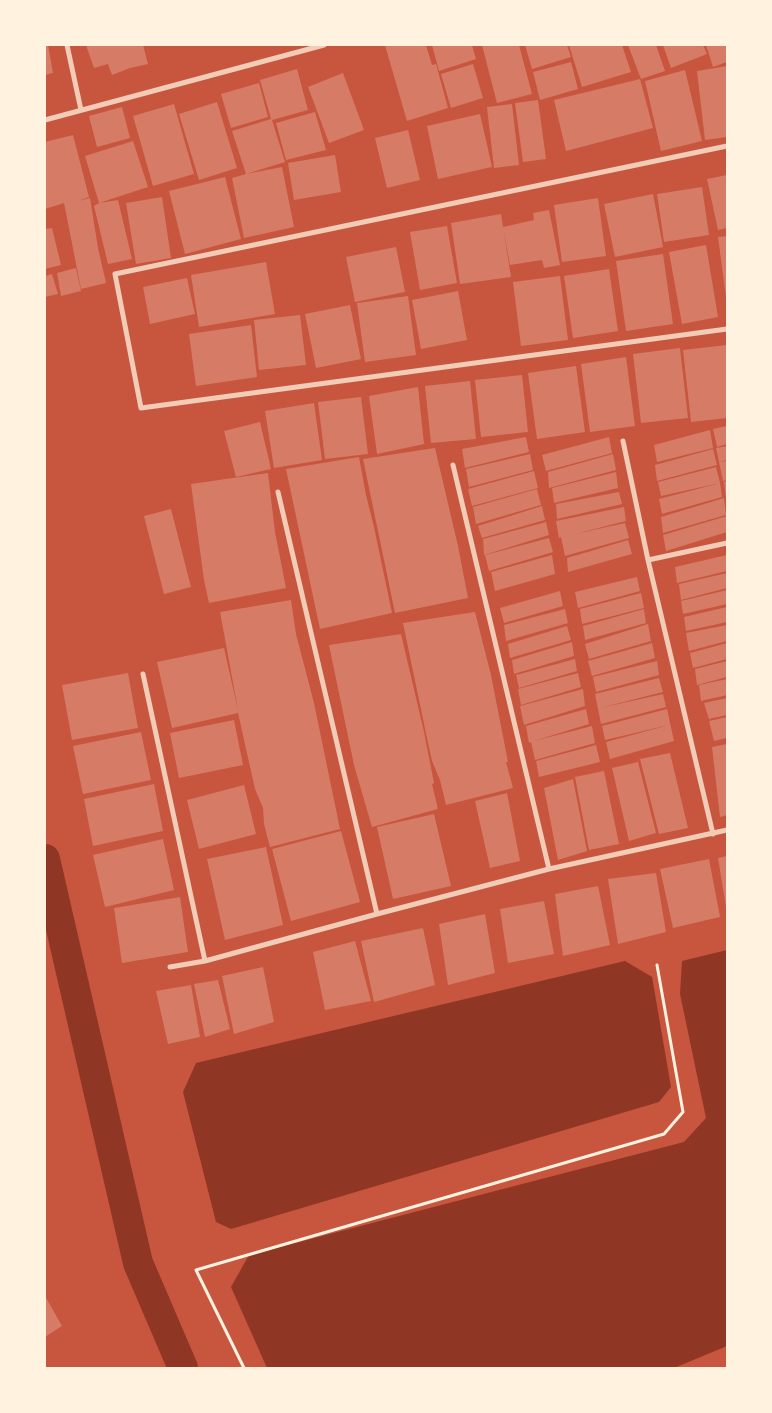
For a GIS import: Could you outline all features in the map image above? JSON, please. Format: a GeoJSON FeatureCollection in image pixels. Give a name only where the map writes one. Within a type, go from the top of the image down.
{"type":"FeatureCollection","features":[{"type":"Feature","properties":{"kind":"street"},"geometry":{"type":"LineString","coordinates":[[67,45],[81,110]]}},
{"type":"Feature","properties":{"kind":"street"},"geometry":{"type":"LineString","coordinates":[[45,120],[324,45]]}},
{"type":"Feature","properties":{"kind":"street"},"geometry":{"type":"LineString","coordinates":[[727,146],[115,274],[140,408],[727,329]]}},
{"type":"Feature","properties":{"kind":"street"},"geometry":{"type":"LineString","coordinates":[[623,441],[648,560],[713,834]]}},
{"type":"Feature","properties":{"kind":"street"},"geometry":{"type":"LineString","coordinates":[[453,465],[550,869]]}},
{"type":"Feature","properties":{"kind":"street"},"geometry":{"type":"LineString","coordinates":[[278,492],[377,914]]}},
{"type":"Feature","properties":{"kind":"street"},"geometry":{"type":"LineString","coordinates":[[648,560],[727,543]]}},
{"type":"Feature","properties":{"kind":"street"},"geometry":{"type":"LineString","coordinates":[[143,674],[205,961]]}},
{"type":"Feature","properties":{"kind":"street"},"geometry":{"type":"LineString","coordinates":[[170,967],[205,961],[550,869],[727,830]]}},
{"type":"Feature","properties":{"kind":"path"},"geometry":{"type":"LineString","coordinates":[[244,1368],[196,1270],[664,1134],[683,1112],[657,965]]}},
{"type":"Feature","properties":{"kind":"shaded area"},"geometry":{"type":"Polygon","coordinates":[[[727,950],[727,1346],[674,1368],[267,1368],[231,1287],[249,1255],[684,1142],[706,1118],[680,994],[682,961],[727,950]]]}},
{"type":"Feature","properties":{"kind":"shaded area"},"geometry":{"type":"Polygon","coordinates":[[[625,961],[652,977],[671,1087],[659,1102],[231,1229],[216,1222],[183,1092],[196,1063],[625,961]]]}},
{"type":"Feature","properties":{"kind":"building"},"geometry":{"type":"Polygon","coordinates":[[[45,45],[48,45],[53,73],[45,75],[45,45]]]}},
{"type":"Feature","properties":{"kind":"building"},"geometry":{"type":"Polygon","coordinates":[[[86,45],[143,45],[148,64],[112,75],[108,64],[94,68],[86,45]]]}},
{"type":"Feature","properties":{"kind":"building"},"geometry":{"type":"Polygon","coordinates":[[[385,45],[426,45],[432,65],[436,64],[448,108],[407,121],[385,45]]]}},
{"type":"Feature","properties":{"kind":"building"},"geometry":{"type":"Polygon","coordinates":[[[432,45],[472,45],[476,59],[439,71],[432,45]]]}},
{"type":"Feature","properties":{"kind":"building"},"geometry":{"type":"Polygon","coordinates":[[[482,45],[519,45],[532,94],[497,103],[482,45]]]}},
{"type":"Feature","properties":{"kind":"building"},"geometry":{"type":"Polygon","coordinates":[[[525,45],[567,45],[571,57],[532,69],[525,45]]]}},
{"type":"Feature","properties":{"kind":"building"},"geometry":{"type":"Polygon","coordinates":[[[569,45],[622,45],[631,72],[582,87],[569,45]]]}},
{"type":"Feature","properties":{"kind":"building"},"geometry":{"type":"Polygon","coordinates":[[[628,45],[656,45],[665,71],[641,79],[628,45]]]}},
{"type":"Feature","properties":{"kind":"building"},"geometry":{"type":"Polygon","coordinates":[[[663,45],[703,45],[707,54],[671,68],[663,45]]]}},
{"type":"Feature","properties":{"kind":"building"},"geometry":{"type":"Polygon","coordinates":[[[706,45],[727,45],[727,62],[713,67],[706,45]]]}},
{"type":"Feature","properties":{"kind":"building"},"geometry":{"type":"Polygon","coordinates":[[[571,62],[578,89],[540,100],[533,72],[571,62]]]}},
{"type":"Feature","properties":{"kind":"building"},"geometry":{"type":"Polygon","coordinates":[[[473,64],[483,98],[451,108],[441,74],[473,64]]]}},
{"type":"Feature","properties":{"kind":"building"},"geometry":{"type":"Polygon","coordinates":[[[727,66],[727,137],[705,140],[697,71],[727,66]]]}},
{"type":"Feature","properties":{"kind":"building"},"geometry":{"type":"Polygon","coordinates":[[[297,69],[308,110],[272,120],[285,162],[246,174],[232,131],[271,119],[260,80],[297,69]]]}},
{"type":"Feature","properties":{"kind":"building"},"geometry":{"type":"Polygon","coordinates":[[[685,70],[702,141],[661,151],[645,81],[685,70]]]}},
{"type":"Feature","properties":{"kind":"building"},"geometry":{"type":"Polygon","coordinates":[[[343,73],[364,130],[329,143],[308,87],[343,73]]]}},
{"type":"Feature","properties":{"kind":"building"},"geometry":{"type":"Polygon","coordinates":[[[640,79],[653,128],[566,151],[554,100],[640,79]]]}},
{"type":"Feature","properties":{"kind":"building"},"geometry":{"type":"Polygon","coordinates":[[[259,83],[268,117],[231,128],[221,94],[259,83]]]}},
{"type":"Feature","properties":{"kind":"building"},"geometry":{"type":"Polygon","coordinates":[[[538,100],[546,159],[523,162],[515,103],[538,100]]]}},
{"type":"Feature","properties":{"kind":"building"},"geometry":{"type":"Polygon","coordinates":[[[217,102],[237,168],[199,180],[179,114],[217,102]]]}},
{"type":"Feature","properties":{"kind":"building"},"geometry":{"type":"Polygon","coordinates":[[[174,104],[194,174],[153,186],[133,116],[174,104]]]}},
{"type":"Feature","properties":{"kind":"building"},"geometry":{"type":"Polygon","coordinates":[[[512,104],[519,165],[494,168],[487,107],[512,104]]]}},
{"type":"Feature","properties":{"kind":"building"},"geometry":{"type":"Polygon","coordinates":[[[122,107],[130,138],[97,147],[89,116],[122,107]]]}},
{"type":"Feature","properties":{"kind":"building"},"geometry":{"type":"Polygon","coordinates":[[[315,112],[326,150],[286,160],[276,123],[315,112]]]}},
{"type":"Feature","properties":{"kind":"building"},"geometry":{"type":"Polygon","coordinates":[[[480,114],[492,167],[438,179],[427,126],[480,114]]]}},
{"type":"Feature","properties":{"kind":"building"},"geometry":{"type":"Polygon","coordinates":[[[408,130],[420,180],[387,188],[375,138],[408,130]]]}},
{"type":"Feature","properties":{"kind":"building"},"geometry":{"type":"Polygon","coordinates":[[[73,135],[89,197],[78,201],[90,198],[106,283],[81,289],[64,203],[45,209],[45,142],[73,135]]]}},
{"type":"Feature","properties":{"kind":"building"},"geometry":{"type":"Polygon","coordinates":[[[133,141],[148,187],[99,203],[85,156],[133,141]]]}},
{"type":"Feature","properties":{"kind":"building"},"geometry":{"type":"Polygon","coordinates":[[[335,155],[341,192],[294,200],[288,163],[335,155]]]}},
{"type":"Feature","properties":{"kind":"building"},"geometry":{"type":"Polygon","coordinates":[[[282,167],[294,227],[244,238],[232,178],[282,167]]]}},
{"type":"Feature","properties":{"kind":"building"},"geometry":{"type":"Polygon","coordinates":[[[727,175],[727,228],[718,230],[707,179],[727,175]]]}},
{"type":"Feature","properties":{"kind":"building"},"geometry":{"type":"Polygon","coordinates":[[[225,177],[241,239],[185,254],[169,191],[225,177]]]}},
{"type":"Feature","properties":{"kind":"building"},"geometry":{"type":"Polygon","coordinates":[[[702,187],[709,235],[664,242],[657,194],[702,187]]]}},
{"type":"Feature","properties":{"kind":"building"},"geometry":{"type":"Polygon","coordinates":[[[653,194],[663,247],[615,257],[604,204],[653,194]]]}},
{"type":"Feature","properties":{"kind":"building"},"geometry":{"type":"Polygon","coordinates":[[[162,197],[171,258],[136,264],[126,203],[162,197]]]}},
{"type":"Feature","properties":{"kind":"building"},"geometry":{"type":"Polygon","coordinates":[[[598,198],[606,256],[562,262],[554,205],[598,198]]]}},
{"type":"Feature","properties":{"kind":"building"},"geometry":{"type":"Polygon","coordinates":[[[118,200],[132,259],[108,264],[94,206],[99,203],[118,200]]]}},
{"type":"Feature","properties":{"kind":"building"},"geometry":{"type":"Polygon","coordinates":[[[549,210],[560,265],[544,268],[542,260],[510,265],[503,227],[534,220],[533,213],[549,210]]]}},
{"type":"Feature","properties":{"kind":"building"},"geometry":{"type":"Polygon","coordinates":[[[501,214],[511,277],[460,284],[451,223],[501,214]]]}},
{"type":"Feature","properties":{"kind":"building"},"geometry":{"type":"Polygon","coordinates":[[[447,226],[457,283],[420,290],[410,232],[447,226]]]}},
{"type":"Feature","properties":{"kind":"building"},"geometry":{"type":"Polygon","coordinates":[[[52,228],[61,265],[45,269],[45,229],[52,228]]]}},
{"type":"Feature","properties":{"kind":"building"},"geometry":{"type":"Polygon","coordinates":[[[727,236],[727,297],[726,297],[718,237],[727,236]]]}},
{"type":"Feature","properties":{"kind":"building"},"geometry":{"type":"Polygon","coordinates":[[[706,245],[718,317],[682,324],[669,252],[706,245]]]}},
{"type":"Feature","properties":{"kind":"building"},"geometry":{"type":"Polygon","coordinates":[[[396,247],[405,292],[355,302],[346,257],[396,247]]]}},
{"type":"Feature","properties":{"kind":"building"},"geometry":{"type":"Polygon","coordinates":[[[663,254],[673,324],[626,331],[616,261],[663,254]]]}},
{"type":"Feature","properties":{"kind":"building"},"geometry":{"type":"Polygon","coordinates":[[[266,262],[275,314],[199,327],[191,275],[266,262]]]}},
{"type":"Feature","properties":{"kind":"building"},"geometry":{"type":"Polygon","coordinates":[[[76,268],[81,291],[61,296],[57,273],[76,268]]]}},
{"type":"Feature","properties":{"kind":"building"},"geometry":{"type":"Polygon","coordinates":[[[609,269],[618,331],[573,338],[564,276],[609,269]]]}},
{"type":"Feature","properties":{"kind":"building"},"geometry":{"type":"Polygon","coordinates":[[[52,274],[58,294],[45,297],[45,276],[52,274]]]}},
{"type":"Feature","properties":{"kind":"building"},"geometry":{"type":"Polygon","coordinates":[[[560,276],[568,340],[521,346],[513,282],[560,276]]]}},
{"type":"Feature","properties":{"kind":"building"},"geometry":{"type":"Polygon","coordinates":[[[187,278],[195,314],[150,324],[143,287],[187,278]]]}},
{"type":"Feature","properties":{"kind":"building"},"geometry":{"type":"Polygon","coordinates":[[[458,291],[467,340],[421,349],[412,300],[458,291]]]}},
{"type":"Feature","properties":{"kind":"building"},"geometry":{"type":"Polygon","coordinates":[[[408,296],[416,355],[365,362],[357,303],[408,296]]]}},
{"type":"Feature","properties":{"kind":"building"},"geometry":{"type":"Polygon","coordinates":[[[350,305],[361,359],[316,368],[305,314],[350,305]]]}},
{"type":"Feature","properties":{"kind":"building"},"geometry":{"type":"Polygon","coordinates":[[[300,315],[306,365],[259,370],[254,320],[300,315]]]}},
{"type":"Feature","properties":{"kind":"building"},"geometry":{"type":"Polygon","coordinates":[[[251,325],[257,377],[196,386],[189,334],[251,325]]]}},
{"type":"Feature","properties":{"kind":"building"},"geometry":{"type":"Polygon","coordinates":[[[727,345],[727,418],[691,422],[683,350],[727,345]]]}},
{"type":"Feature","properties":{"kind":"building"},"geometry":{"type":"Polygon","coordinates":[[[680,348],[688,418],[641,423],[633,354],[680,348]]]}},
{"type":"Feature","properties":{"kind":"building"},"geometry":{"type":"Polygon","coordinates":[[[626,357],[635,426],[590,432],[581,364],[626,357]]]}},
{"type":"Feature","properties":{"kind":"building"},"geometry":{"type":"Polygon","coordinates":[[[576,366],[585,432],[537,439],[528,373],[576,366]]]}},
{"type":"Feature","properties":{"kind":"building"},"geometry":{"type":"Polygon","coordinates":[[[522,375],[528,432],[481,437],[475,380],[522,375]]]}},
{"type":"Feature","properties":{"kind":"building"},"geometry":{"type":"Polygon","coordinates":[[[470,381],[476,439],[431,443],[425,386],[470,381]]]}},
{"type":"Feature","properties":{"kind":"building"},"geometry":{"type":"Polygon","coordinates":[[[418,387],[424,444],[377,454],[369,396],[418,387]]]}},
{"type":"Feature","properties":{"kind":"building"},"geometry":{"type":"Polygon","coordinates":[[[361,397],[368,454],[325,459],[318,402],[361,397]]]}},
{"type":"Feature","properties":{"kind":"building"},"geometry":{"type":"Polygon","coordinates":[[[314,403],[322,460],[274,468],[265,411],[314,403]]]}},
{"type":"Feature","properties":{"kind":"building"},"geometry":{"type":"Polygon","coordinates":[[[260,422],[271,469],[236,477],[224,431],[260,422]]]}},
{"type":"Feature","properties":{"kind":"building"},"geometry":{"type":"Polygon","coordinates":[[[727,426],[727,444],[717,447],[713,429],[727,426]]]}},
{"type":"Feature","properties":{"kind":"building"},"geometry":{"type":"Polygon","coordinates":[[[710,430],[713,448],[657,462],[654,445],[710,430]]]}},
{"type":"Feature","properties":{"kind":"building"},"geometry":{"type":"Polygon","coordinates":[[[526,437],[529,452],[465,468],[462,449],[526,437]]]}},
{"type":"Feature","properties":{"kind":"building"},"geometry":{"type":"Polygon","coordinates":[[[609,437],[612,453],[546,471],[542,455],[609,437]]]}},
{"type":"Feature","properties":{"kind":"building"},"geometry":{"type":"Polygon","coordinates":[[[727,446],[727,460],[719,462],[716,448],[727,446]]]}},
{"type":"Feature","properties":{"kind":"building"},"geometry":{"type":"Polygon","coordinates":[[[435,448],[468,598],[395,613],[363,459],[435,448]]]}},
{"type":"Feature","properties":{"kind":"building"},"geometry":{"type":"Polygon","coordinates":[[[713,449],[717,465],[657,481],[655,465],[713,449]]]}},
{"type":"Feature","properties":{"kind":"building"},"geometry":{"type":"Polygon","coordinates":[[[530,454],[533,470],[469,487],[466,469],[530,454]]]}},
{"type":"Feature","properties":{"kind":"building"},"geometry":{"type":"Polygon","coordinates":[[[613,454],[616,470],[549,488],[548,472],[613,454]]]}},
{"type":"Feature","properties":{"kind":"building"},"geometry":{"type":"Polygon","coordinates":[[[359,457],[392,613],[320,629],[286,469],[359,457]]]}},
{"type":"Feature","properties":{"kind":"building"},"geometry":{"type":"Polygon","coordinates":[[[727,461],[727,480],[723,481],[719,462],[727,461]]]}},
{"type":"Feature","properties":{"kind":"building"},"geometry":{"type":"Polygon","coordinates":[[[716,467],[720,483],[661,496],[658,482],[716,467]]]}},
{"type":"Feature","properties":{"kind":"building"},"geometry":{"type":"Polygon","coordinates":[[[534,471],[538,488],[472,506],[468,489],[534,471]]]}},
{"type":"Feature","properties":{"kind":"building"},"geometry":{"type":"Polygon","coordinates":[[[616,472],[618,488],[554,503],[552,488],[616,472]]]}},
{"type":"Feature","properties":{"kind":"building"},"geometry":{"type":"Polygon","coordinates":[[[268,473],[275,532],[286,588],[209,603],[204,580],[191,484],[268,473]]]}},
{"type":"Feature","properties":{"kind":"building"},"geometry":{"type":"Polygon","coordinates":[[[727,481],[727,499],[726,499],[724,482],[727,481]]]}},
{"type":"Feature","properties":{"kind":"building"},"geometry":{"type":"Polygon","coordinates":[[[720,483],[722,497],[662,514],[659,499],[720,483]]]}},
{"type":"Feature","properties":{"kind":"building"},"geometry":{"type":"Polygon","coordinates":[[[537,489],[541,505],[476,524],[473,507],[537,489]]]}},
{"type":"Feature","properties":{"kind":"building"},"geometry":{"type":"Polygon","coordinates":[[[619,492],[622,504],[557,519],[556,504],[619,492]]]}},
{"type":"Feature","properties":{"kind":"building"},"geometry":{"type":"Polygon","coordinates":[[[724,498],[726,515],[663,533],[661,517],[724,498]]]}},
{"type":"Feature","properties":{"kind":"building"},"geometry":{"type":"Polygon","coordinates":[[[542,506],[545,520],[482,538],[478,526],[542,506]]]}},
{"type":"Feature","properties":{"kind":"building"},"geometry":{"type":"Polygon","coordinates":[[[624,507],[626,521],[575,534],[625,523],[629,538],[565,556],[556,521],[624,507]]]}},
{"type":"Feature","properties":{"kind":"building"},"geometry":{"type":"Polygon","coordinates":[[[171,509],[191,587],[164,594],[144,516],[171,509]]]}},
{"type":"Feature","properties":{"kind":"building"},"geometry":{"type":"Polygon","coordinates":[[[727,516],[727,532],[666,551],[663,535],[727,516]]]}},
{"type":"Feature","properties":{"kind":"building"},"geometry":{"type":"Polygon","coordinates":[[[546,522],[549,535],[484,555],[483,539],[546,522]]]}},
{"type":"Feature","properties":{"kind":"building"},"geometry":{"type":"Polygon","coordinates":[[[549,538],[553,552],[489,571],[485,555],[549,538]]]}},
{"type":"Feature","properties":{"kind":"building"},"geometry":{"type":"Polygon","coordinates":[[[628,540],[632,554],[568,572],[567,558],[628,540]]]}},
{"type":"Feature","properties":{"kind":"building"},"geometry":{"type":"Polygon","coordinates":[[[552,555],[555,574],[495,591],[491,572],[552,555]]]}},
{"type":"Feature","properties":{"kind":"building"},"geometry":{"type":"Polygon","coordinates":[[[727,555],[727,571],[677,583],[675,567],[727,555]]]}},
{"type":"Feature","properties":{"kind":"building"},"geometry":{"type":"Polygon","coordinates":[[[727,573],[727,588],[681,600],[679,584],[727,573]]]}},
{"type":"Feature","properties":{"kind":"building"},"geometry":{"type":"Polygon","coordinates":[[[637,577],[640,591],[578,608],[575,592],[637,577]]]}},
{"type":"Feature","properties":{"kind":"building"},"geometry":{"type":"Polygon","coordinates":[[[727,590],[727,604],[683,614],[681,601],[727,590]]]}},
{"type":"Feature","properties":{"kind":"building"},"geometry":{"type":"Polygon","coordinates":[[[560,591],[563,606],[504,623],[500,608],[560,591]]]}},
{"type":"Feature","properties":{"kind":"building"},"geometry":{"type":"Polygon","coordinates":[[[641,593],[644,608],[582,624],[580,609],[641,593]]]}},
{"type":"Feature","properties":{"kind":"building"},"geometry":{"type":"Polygon","coordinates":[[[291,600],[296,634],[314,703],[340,829],[270,847],[264,824],[263,808],[255,789],[238,713],[172,728],[157,662],[224,648],[238,710],[220,612],[291,600]]]}},
{"type":"Feature","properties":{"kind":"building"},"geometry":{"type":"Polygon","coordinates":[[[727,607],[727,622],[686,631],[684,617],[727,607]]]}},
{"type":"Feature","properties":{"kind":"building"},"geometry":{"type":"Polygon","coordinates":[[[565,609],[568,623],[506,641],[504,625],[565,609]]]}},
{"type":"Feature","properties":{"kind":"building"},"geometry":{"type":"Polygon","coordinates":[[[644,609],[646,623],[585,640],[583,626],[644,609]]]}},
{"type":"Feature","properties":{"kind":"building"},"geometry":{"type":"Polygon","coordinates":[[[475,612],[491,675],[508,762],[506,762],[513,788],[446,805],[440,780],[432,761],[403,623],[475,612]]]}},
{"type":"Feature","properties":{"kind":"building"},"geometry":{"type":"Polygon","coordinates":[[[648,624],[651,641],[589,659],[585,644],[648,624]]]}},
{"type":"Feature","properties":{"kind":"building"},"geometry":{"type":"Polygon","coordinates":[[[727,625],[727,641],[689,651],[686,633],[727,625]]]}},
{"type":"Feature","properties":{"kind":"building"},"geometry":{"type":"Polygon","coordinates":[[[567,626],[571,640],[510,658],[508,644],[567,626]]]}},
{"type":"Feature","properties":{"kind":"building"},"geometry":{"type":"Polygon","coordinates":[[[401,634],[424,732],[438,809],[372,827],[354,765],[329,645],[401,634]]]}},
{"type":"Feature","properties":{"kind":"building"},"geometry":{"type":"Polygon","coordinates":[[[572,642],[574,656],[514,674],[512,660],[572,642]]]}},
{"type":"Feature","properties":{"kind":"building"},"geometry":{"type":"Polygon","coordinates":[[[652,643],[655,658],[592,676],[588,661],[652,643]]]}},
{"type":"Feature","properties":{"kind":"building"},"geometry":{"type":"Polygon","coordinates":[[[727,643],[727,659],[693,668],[690,653],[727,643]]]}},
{"type":"Feature","properties":{"kind":"building"},"geometry":{"type":"Polygon","coordinates":[[[575,659],[577,671],[519,688],[516,675],[575,659]]]}},
{"type":"Feature","properties":{"kind":"building"},"geometry":{"type":"Polygon","coordinates":[[[657,661],[659,675],[596,692],[593,677],[657,661]]]}},
{"type":"Feature","properties":{"kind":"building"},"geometry":{"type":"Polygon","coordinates":[[[727,661],[727,677],[697,685],[695,669],[727,661]]]}},
{"type":"Feature","properties":{"kind":"building"},"geometry":{"type":"Polygon","coordinates":[[[128,673],[138,728],[72,740],[62,685],[128,673]]]}},
{"type":"Feature","properties":{"kind":"building"},"geometry":{"type":"Polygon","coordinates":[[[578,673],[581,687],[521,705],[518,689],[578,673]]]}},
{"type":"Feature","properties":{"kind":"building"},"geometry":{"type":"Polygon","coordinates":[[[659,678],[663,692],[600,708],[663,694],[666,707],[601,724],[595,694],[659,678]]]}},
{"type":"Feature","properties":{"kind":"building"},"geometry":{"type":"Polygon","coordinates":[[[727,679],[727,695],[701,701],[699,685],[727,679]]]}},
{"type":"Feature","properties":{"kind":"building"},"geometry":{"type":"Polygon","coordinates":[[[583,689],[585,706],[524,725],[520,706],[583,689]]]}},
{"type":"Feature","properties":{"kind":"building"},"geometry":{"type":"Polygon","coordinates":[[[727,698],[727,715],[709,719],[704,703],[727,698]]]}},
{"type":"Feature","properties":{"kind":"building"},"geometry":{"type":"Polygon","coordinates":[[[586,709],[589,724],[534,741],[592,726],[595,743],[535,760],[526,726],[586,709]]]}},
{"type":"Feature","properties":{"kind":"building"},"geometry":{"type":"Polygon","coordinates":[[[667,709],[674,741],[610,759],[606,742],[669,725],[605,740],[602,726],[667,709]]]}},
{"type":"Feature","properties":{"kind":"building"},"geometry":{"type":"Polygon","coordinates":[[[727,717],[727,738],[714,741],[709,721],[727,717]]]}},
{"type":"Feature","properties":{"kind":"building"},"geometry":{"type":"Polygon","coordinates":[[[234,720],[243,765],[179,778],[170,733],[234,720]]]}},
{"type":"Feature","properties":{"kind":"building"},"geometry":{"type":"Polygon","coordinates":[[[141,732],[151,780],[83,794],[73,746],[141,732]]]}},
{"type":"Feature","properties":{"kind":"building"},"geometry":{"type":"Polygon","coordinates":[[[727,744],[727,815],[720,817],[712,747],[727,744]]]}},
{"type":"Feature","properties":{"kind":"building"},"geometry":{"type":"Polygon","coordinates":[[[596,745],[600,762],[539,777],[536,761],[596,745]]]}},
{"type":"Feature","properties":{"kind":"building"},"geometry":{"type":"Polygon","coordinates":[[[670,753],[688,828],[659,834],[640,759],[670,753]]]}},
{"type":"Feature","properties":{"kind":"building"},"geometry":{"type":"Polygon","coordinates":[[[638,762],[656,833],[629,841],[612,768],[638,762]]]}},
{"type":"Feature","properties":{"kind":"building"},"geometry":{"type":"Polygon","coordinates":[[[604,771],[619,844],[589,850],[575,777],[604,771]]]}},
{"type":"Feature","properties":{"kind":"building"},"geometry":{"type":"Polygon","coordinates":[[[573,779],[587,851],[558,860],[544,788],[573,779]]]}},
{"type":"Feature","properties":{"kind":"building"},"geometry":{"type":"Polygon","coordinates":[[[154,784],[163,831],[93,846],[84,799],[154,784]]]}},
{"type":"Feature","properties":{"kind":"building"},"geometry":{"type":"Polygon","coordinates":[[[244,785],[256,834],[199,849],[187,800],[244,785]]]}},
{"type":"Feature","properties":{"kind":"building"},"geometry":{"type":"Polygon","coordinates":[[[507,793],[520,861],[490,868],[475,801],[507,793]]]}},
{"type":"Feature","properties":{"kind":"building"},"geometry":{"type":"Polygon","coordinates":[[[434,814],[451,886],[393,899],[377,827],[434,814]]]}},
{"type":"Feature","properties":{"kind":"building"},"geometry":{"type":"Polygon","coordinates":[[[341,831],[360,902],[291,921],[272,849],[341,831]]]}},
{"type":"Feature","properties":{"kind":"building"},"geometry":{"type":"Polygon","coordinates":[[[163,839],[174,890],[105,907],[93,855],[163,839]]]}},
{"type":"Feature","properties":{"kind":"building"},"geometry":{"type":"Polygon","coordinates":[[[266,847],[283,925],[225,940],[207,859],[266,847]]]}},
{"type":"Feature","properties":{"kind":"building"},"geometry":{"type":"Polygon","coordinates":[[[727,856],[727,907],[726,907],[718,858],[727,856]]]}},
{"type":"Feature","properties":{"kind":"building"},"geometry":{"type":"Polygon","coordinates":[[[709,859],[720,917],[673,928],[660,869],[709,859]]]}},
{"type":"Feature","properties":{"kind":"building"},"geometry":{"type":"Polygon","coordinates":[[[656,873],[666,932],[618,944],[608,879],[656,873]]]}},
{"type":"Feature","properties":{"kind":"building"},"geometry":{"type":"Polygon","coordinates":[[[598,886],[610,945],[563,956],[555,894],[598,886]]]}},
{"type":"Feature","properties":{"kind":"building"},"geometry":{"type":"Polygon","coordinates":[[[180,897],[188,952],[122,963],[114,908],[180,897]]]}},
{"type":"Feature","properties":{"kind":"building"},"geometry":{"type":"Polygon","coordinates":[[[544,901],[554,954],[508,963],[500,909],[544,901]]]}},
{"type":"Feature","properties":{"kind":"building"},"geometry":{"type":"Polygon","coordinates":[[[485,914],[495,973],[448,985],[439,924],[485,914]]]}},
{"type":"Feature","properties":{"kind":"building"},"geometry":{"type":"Polygon","coordinates":[[[423,928],[435,985],[374,1002],[361,941],[423,928]]]}},
{"type":"Feature","properties":{"kind":"building"},"geometry":{"type":"Polygon","coordinates":[[[355,941],[371,1001],[325,1010],[313,952],[355,941]]]}},
{"type":"Feature","properties":{"kind":"building"},"geometry":{"type":"Polygon","coordinates":[[[263,967],[274,1022],[234,1034],[222,976],[263,967]]]}},
{"type":"Feature","properties":{"kind":"building"},"geometry":{"type":"Polygon","coordinates":[[[218,980],[230,1029],[205,1037],[194,984],[218,980]]]}},
{"type":"Feature","properties":{"kind":"building"},"geometry":{"type":"Polygon","coordinates":[[[191,985],[200,1037],[168,1044],[156,991],[191,985]]]}},
{"type":"Feature","properties":{"kind":"building"},"geometry":{"type":"Polygon","coordinates":[[[45,1296],[62,1326],[45,1337],[45,1296]]]}},
{"type":"Feature","properties":{"kind":"waterway"},"geometry":{"type":"LineString","coordinates":[[45,859],[138,1263],[183,1368]]}}]}
